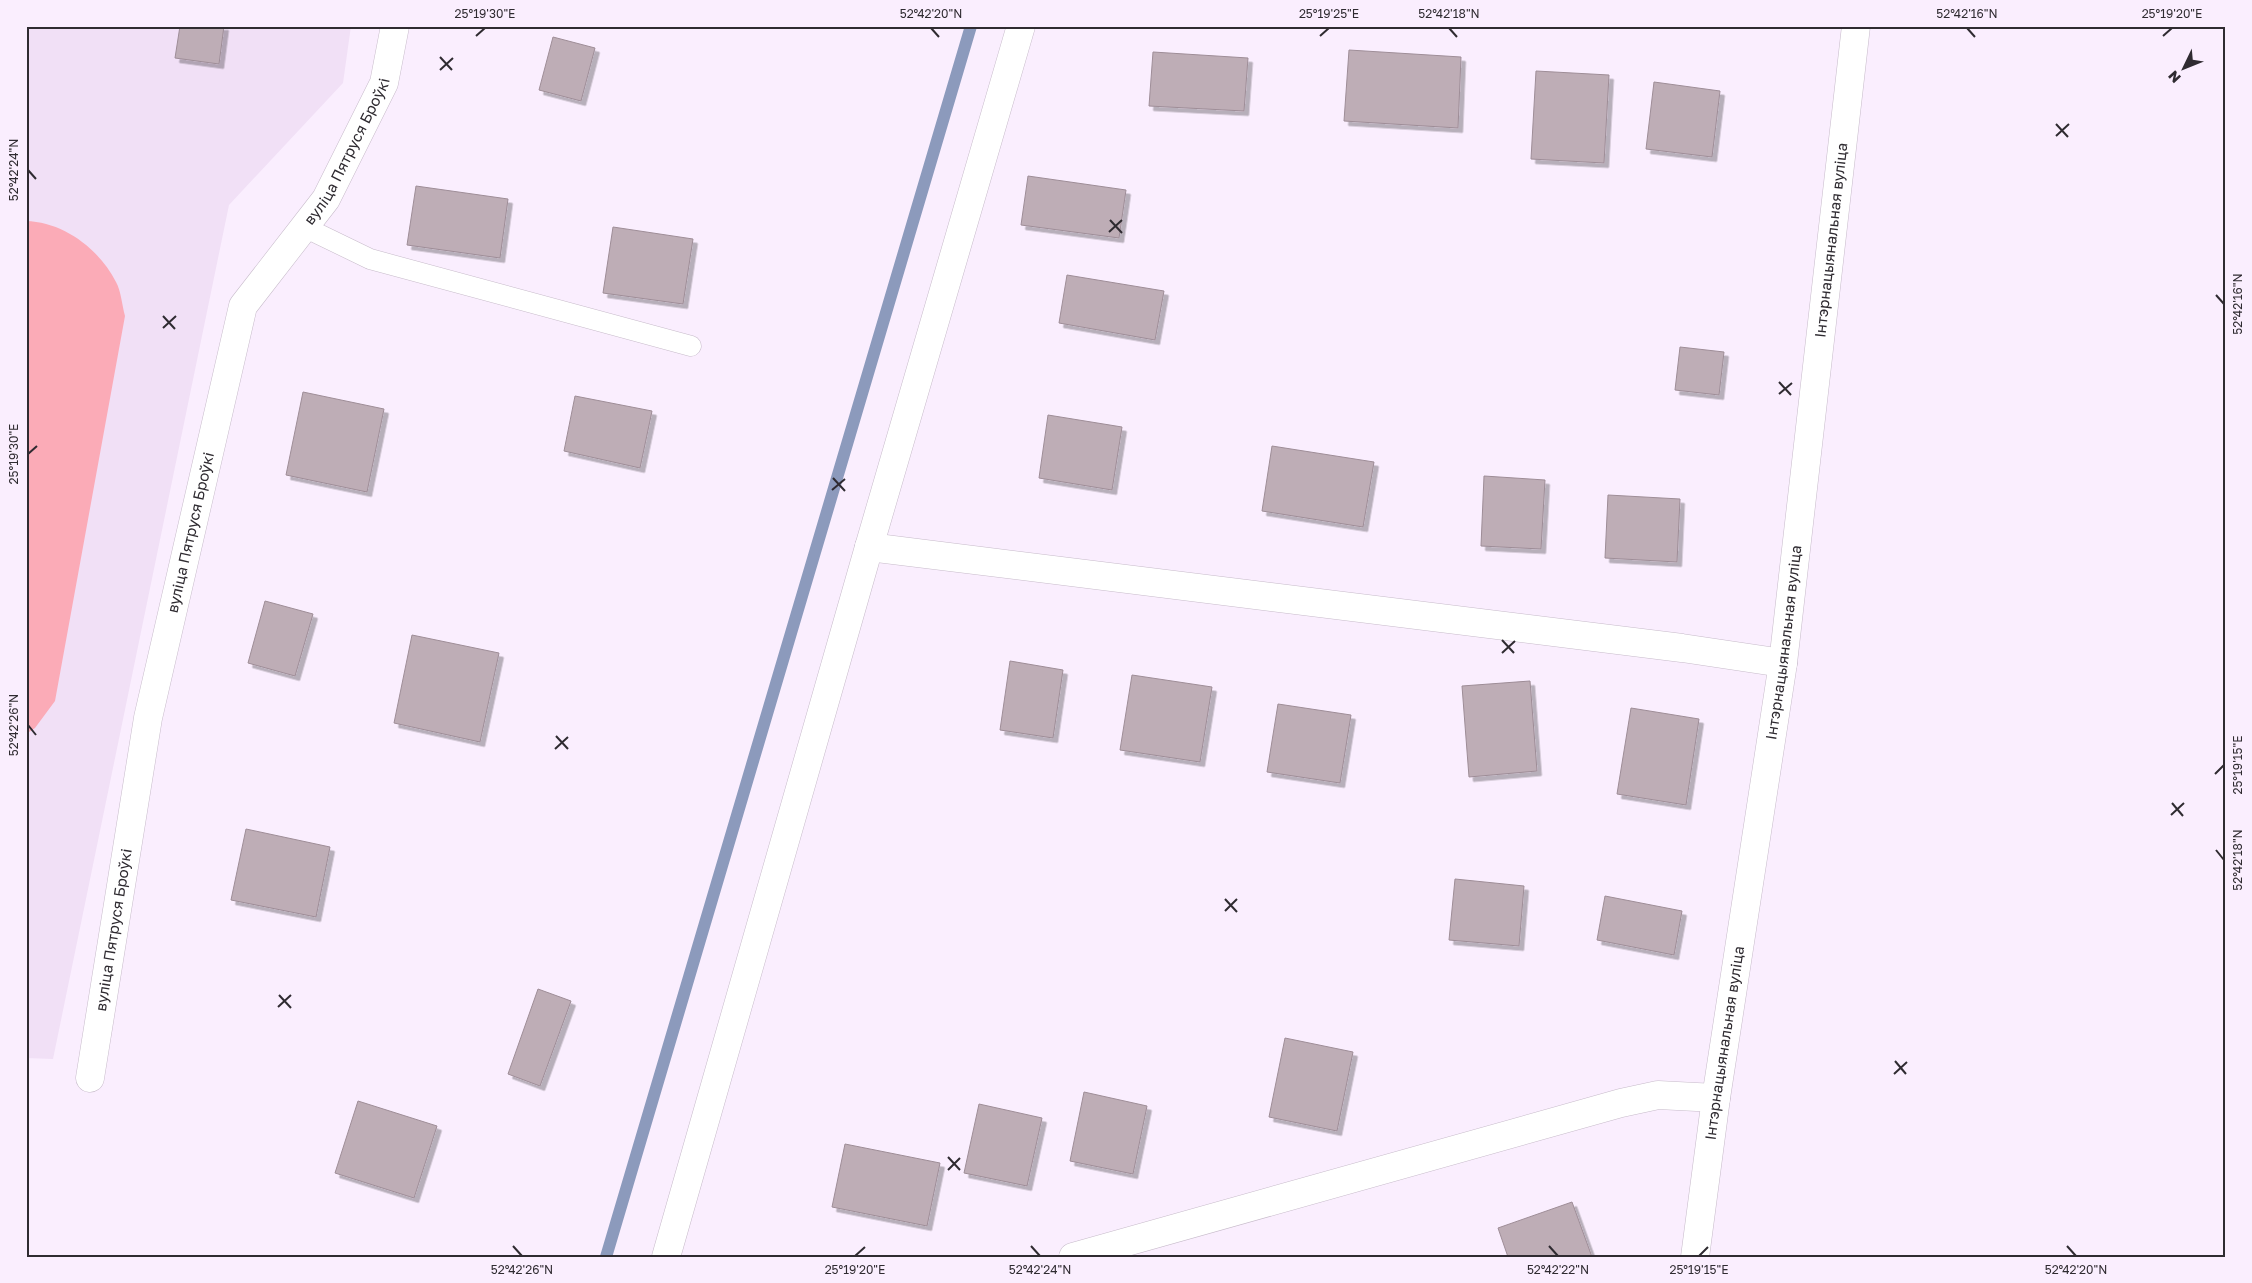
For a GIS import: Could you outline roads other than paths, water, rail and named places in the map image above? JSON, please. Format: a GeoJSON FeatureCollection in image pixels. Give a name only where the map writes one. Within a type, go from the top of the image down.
{"type":"FeatureCollection","features":[{"type":"Feature","properties":{"kind":"street","name":"вуліца Пятруся Броўкі"},"geometry":{"type":"LineString","coordinates":[[90,1078],[148,718],[243,306],[326,199],[384,82],[395,26]]}},
{"type":"Feature","properties":{"kind":"street"},"geometry":{"type":"LineString","coordinates":[[666,1257],[869,547],[1021,26]]}},
{"type":"Feature","properties":{"kind":"street","name":"Інтэрнацыянальная вуліца"},"geometry":{"type":"LineString","coordinates":[[1695,1257],[1716,1098],[1783,663],[1856,26]]}},
{"type":"Feature","properties":{"kind":"street"},"geometry":{"type":"LineString","coordinates":[[869,547],[1682,648],[1783,663]]}},
{"type":"Feature","properties":{"kind":"street"},"geometry":{"type":"LineString","coordinates":[[1073,1257],[1621,1103],[1658,1095],[1716,1098]]}},
{"type":"Feature","properties":{"kind":"lane"},"geometry":{"type":"LineString","coordinates":[[304,227],[370,259],[691,346]]}},
{"type":"Feature","properties":{"kind":"waterway"},"geometry":{"type":"LineString","coordinates":[[606,1257],[971,26]]}}]}
